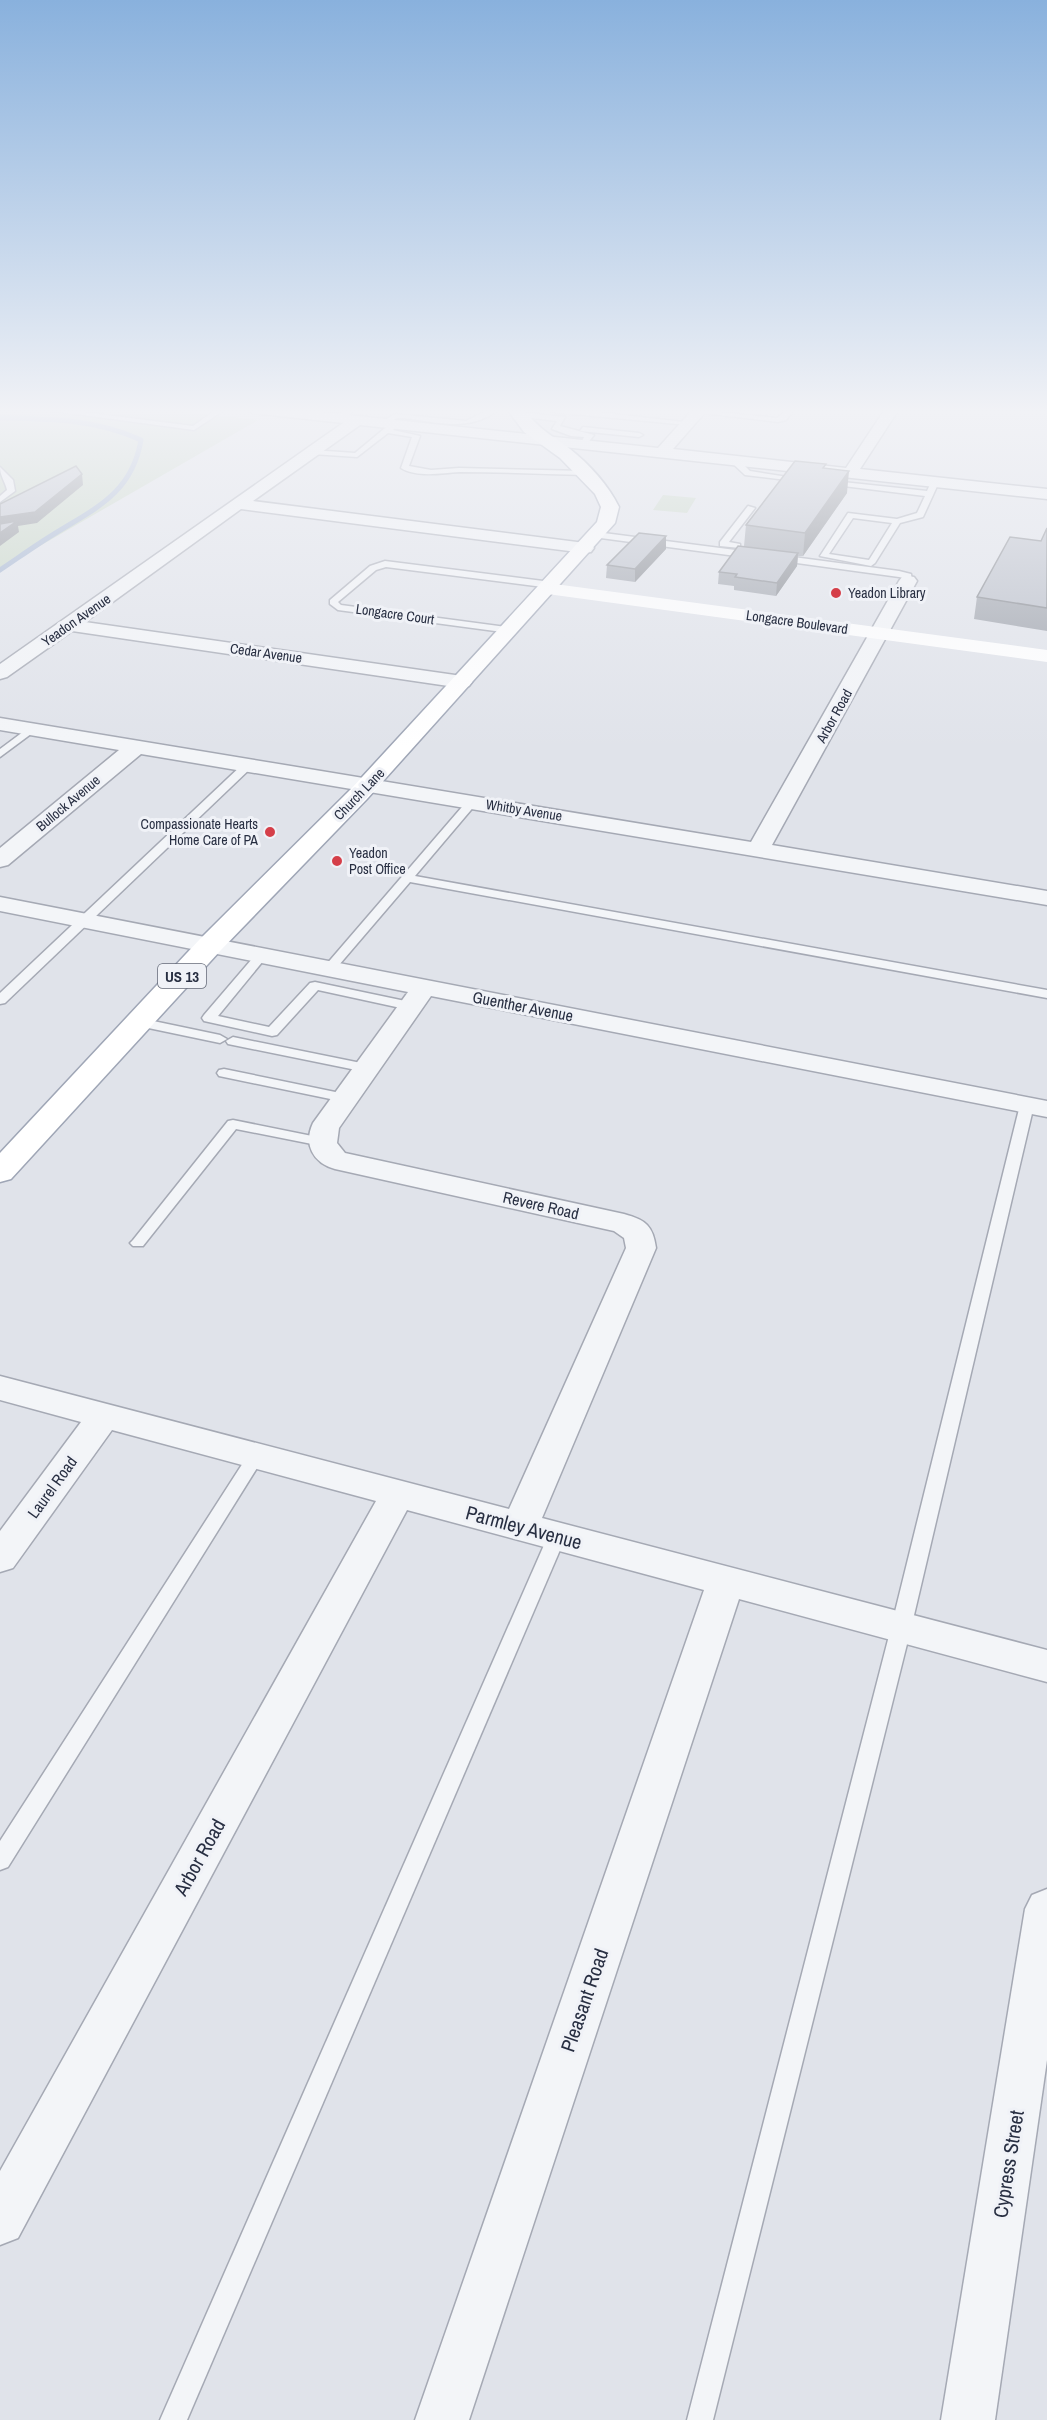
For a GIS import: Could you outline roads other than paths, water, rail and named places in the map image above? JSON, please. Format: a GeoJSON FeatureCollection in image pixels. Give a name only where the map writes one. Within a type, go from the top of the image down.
{"type":"FeatureCollection","features":[{"type":"Feature","properties":{"kind":"main road","name":"Church Lane"},"geometry":{"type":"LineString","coordinates":[[0,1172],[210,945],[368,785],[606,522]]}},
{"type":"Feature","properties":{"kind":"main road","name":"Longacre Boulevard"},"geometry":{"type":"LineString","coordinates":[[549,587],[1047,656]]}},
{"type":"Feature","properties":{"kind":"street","name":"Yeadon Avenue"},"geometry":{"type":"LineString","coordinates":[[0,673],[212,522]]}},
{"type":"Feature","properties":{"kind":"street"},"geometry":{"type":"LineString","coordinates":[[409,522],[591,541]]}},
{"type":"Feature","properties":{"kind":"street","name":"Arbor Road"},"geometry":{"type":"LineString","coordinates":[[759,849],[908,581]]}},
{"type":"Feature","properties":{"kind":"street","name":"Cedar Avenue"},"geometry":{"type":"LineString","coordinates":[[70,625],[462,682]]}},
{"type":"Feature","properties":{"kind":"street","name":"Whitby Avenue"},"geometry":{"type":"LineString","coordinates":[[0,724],[1047,898]]}},
{"type":"Feature","properties":{"kind":"street","name":"Bullock Avenue"},"geometry":{"type":"LineString","coordinates":[[0,860],[137,746]]}},
{"type":"Feature","properties":{"kind":"street","name":"Guenther Avenue"},"geometry":{"type":"LineString","coordinates":[[0,904],[329,969],[417,997],[1037,1107]]}},
{"type":"Feature","properties":{"kind":"street"},"geometry":{"type":"LineString","coordinates":[[322,1142],[323,1130],[417,997]]}},
{"type":"Feature","properties":{"kind":"street","name":"Revere Road"},"geometry":{"type":"LineString","coordinates":[[322,1142],[327,1154],[336,1160],[624,1224],[639,1233],[641,1248],[520,1526]]}},
{"type":"Feature","properties":{"kind":"street","name":"Parmley Avenue"},"geometry":{"type":"LineString","coordinates":[[0,1388],[1047,1666]]}},
{"type":"Feature","properties":{"kind":"street","name":"Laurel Road"},"geometry":{"type":"LineString","coordinates":[[0,1558],[104,1416]]}},
{"type":"Feature","properties":{"kind":"street","name":"Arbor Road"},"geometry":{"type":"LineString","coordinates":[[0,2220],[398,1494]]}},
{"type":"Feature","properties":{"kind":"street","name":"Pleasant Road"},"geometry":{"type":"LineString","coordinates":[[442,2420],[726,1581]]}},
{"type":"Feature","properties":{"kind":"street","name":"Cypress Street"},"geometry":{"type":"LineString","coordinates":[[968,2420],[1047,1909]]}},
{"type":"Feature","properties":{"kind":"lane"},"geometry":{"type":"LineString","coordinates":[[740,522],[723,544],[764,553],[899,574],[908,576],[908,581]]}},
{"type":"Feature","properties":{"kind":"lane"},"geometry":{"type":"LineString","coordinates":[[824,556],[846,522]]}},
{"type":"Feature","properties":{"kind":"lane"},"geometry":{"type":"LineString","coordinates":[[591,541],[824,556],[871,563],[896,522]]}},
{"type":"Feature","properties":{"kind":"lane","name":"Longacre Court"},"geometry":{"type":"LineString","coordinates":[[510,630],[338,607],[333,602],[373,568],[385,564],[549,587]]}},
{"type":"Feature","properties":{"kind":"lane"},"geometry":{"type":"LineString","coordinates":[[0,754],[31,729]]}},
{"type":"Feature","properties":{"kind":"lane"},"geometry":{"type":"LineString","coordinates":[[0,1000],[248,765]]}},
{"type":"Feature","properties":{"kind":"lane"},"geometry":{"type":"LineString","coordinates":[[329,969],[472,802]]}},
{"type":"Feature","properties":{"kind":"lane"},"geometry":{"type":"LineString","coordinates":[[407,878],[1047,994]]}},
{"type":"Feature","properties":{"kind":"lane"},"geometry":{"type":"LineString","coordinates":[[262,955],[209,1018],[272,1032],[315,986],[417,997]]}},
{"type":"Feature","properties":{"kind":"lane"},"geometry":{"type":"LineString","coordinates":[[139,1022],[366,1068]]}},
{"type":"Feature","properties":{"kind":"lane"},"geometry":{"type":"LineString","coordinates":[[224,1073],[345,1098]]}},
{"type":"Feature","properties":{"kind":"lane"},"geometry":{"type":"LineString","coordinates":[[700,2420],[901,1628],[1037,1107]]}},
{"type":"Feature","properties":{"kind":"lane"},"geometry":{"type":"LineString","coordinates":[[138,1243],[233,1124],[322,1142]]}},
{"type":"Feature","properties":{"kind":"lane"},"geometry":{"type":"LineString","coordinates":[[0,1860],[256,1456]]}},
{"type":"Feature","properties":{"kind":"lane"},"geometry":{"type":"LineString","coordinates":[[172,2420],[557,1536]]}},
{"type":"Feature","properties":{"kind":"waterway"},"geometry":{"type":"LineString","coordinates":[[0,570],[74,522]]}},
{"type":"Feature","properties":{"kind":"place","name":"Yeadon Library"},"geometry":{"type":"Point","coordinates":[836,593]}},
{"type":"Feature","properties":{"kind":"place","name":"Compassionate Hearts Home Care of PA"},"geometry":{"type":"Point","coordinates":[270,832]}},
{"type":"Feature","properties":{"kind":"place","name":"Yeadon Post Office"},"geometry":{"type":"Point","coordinates":[337,861]}}]}
